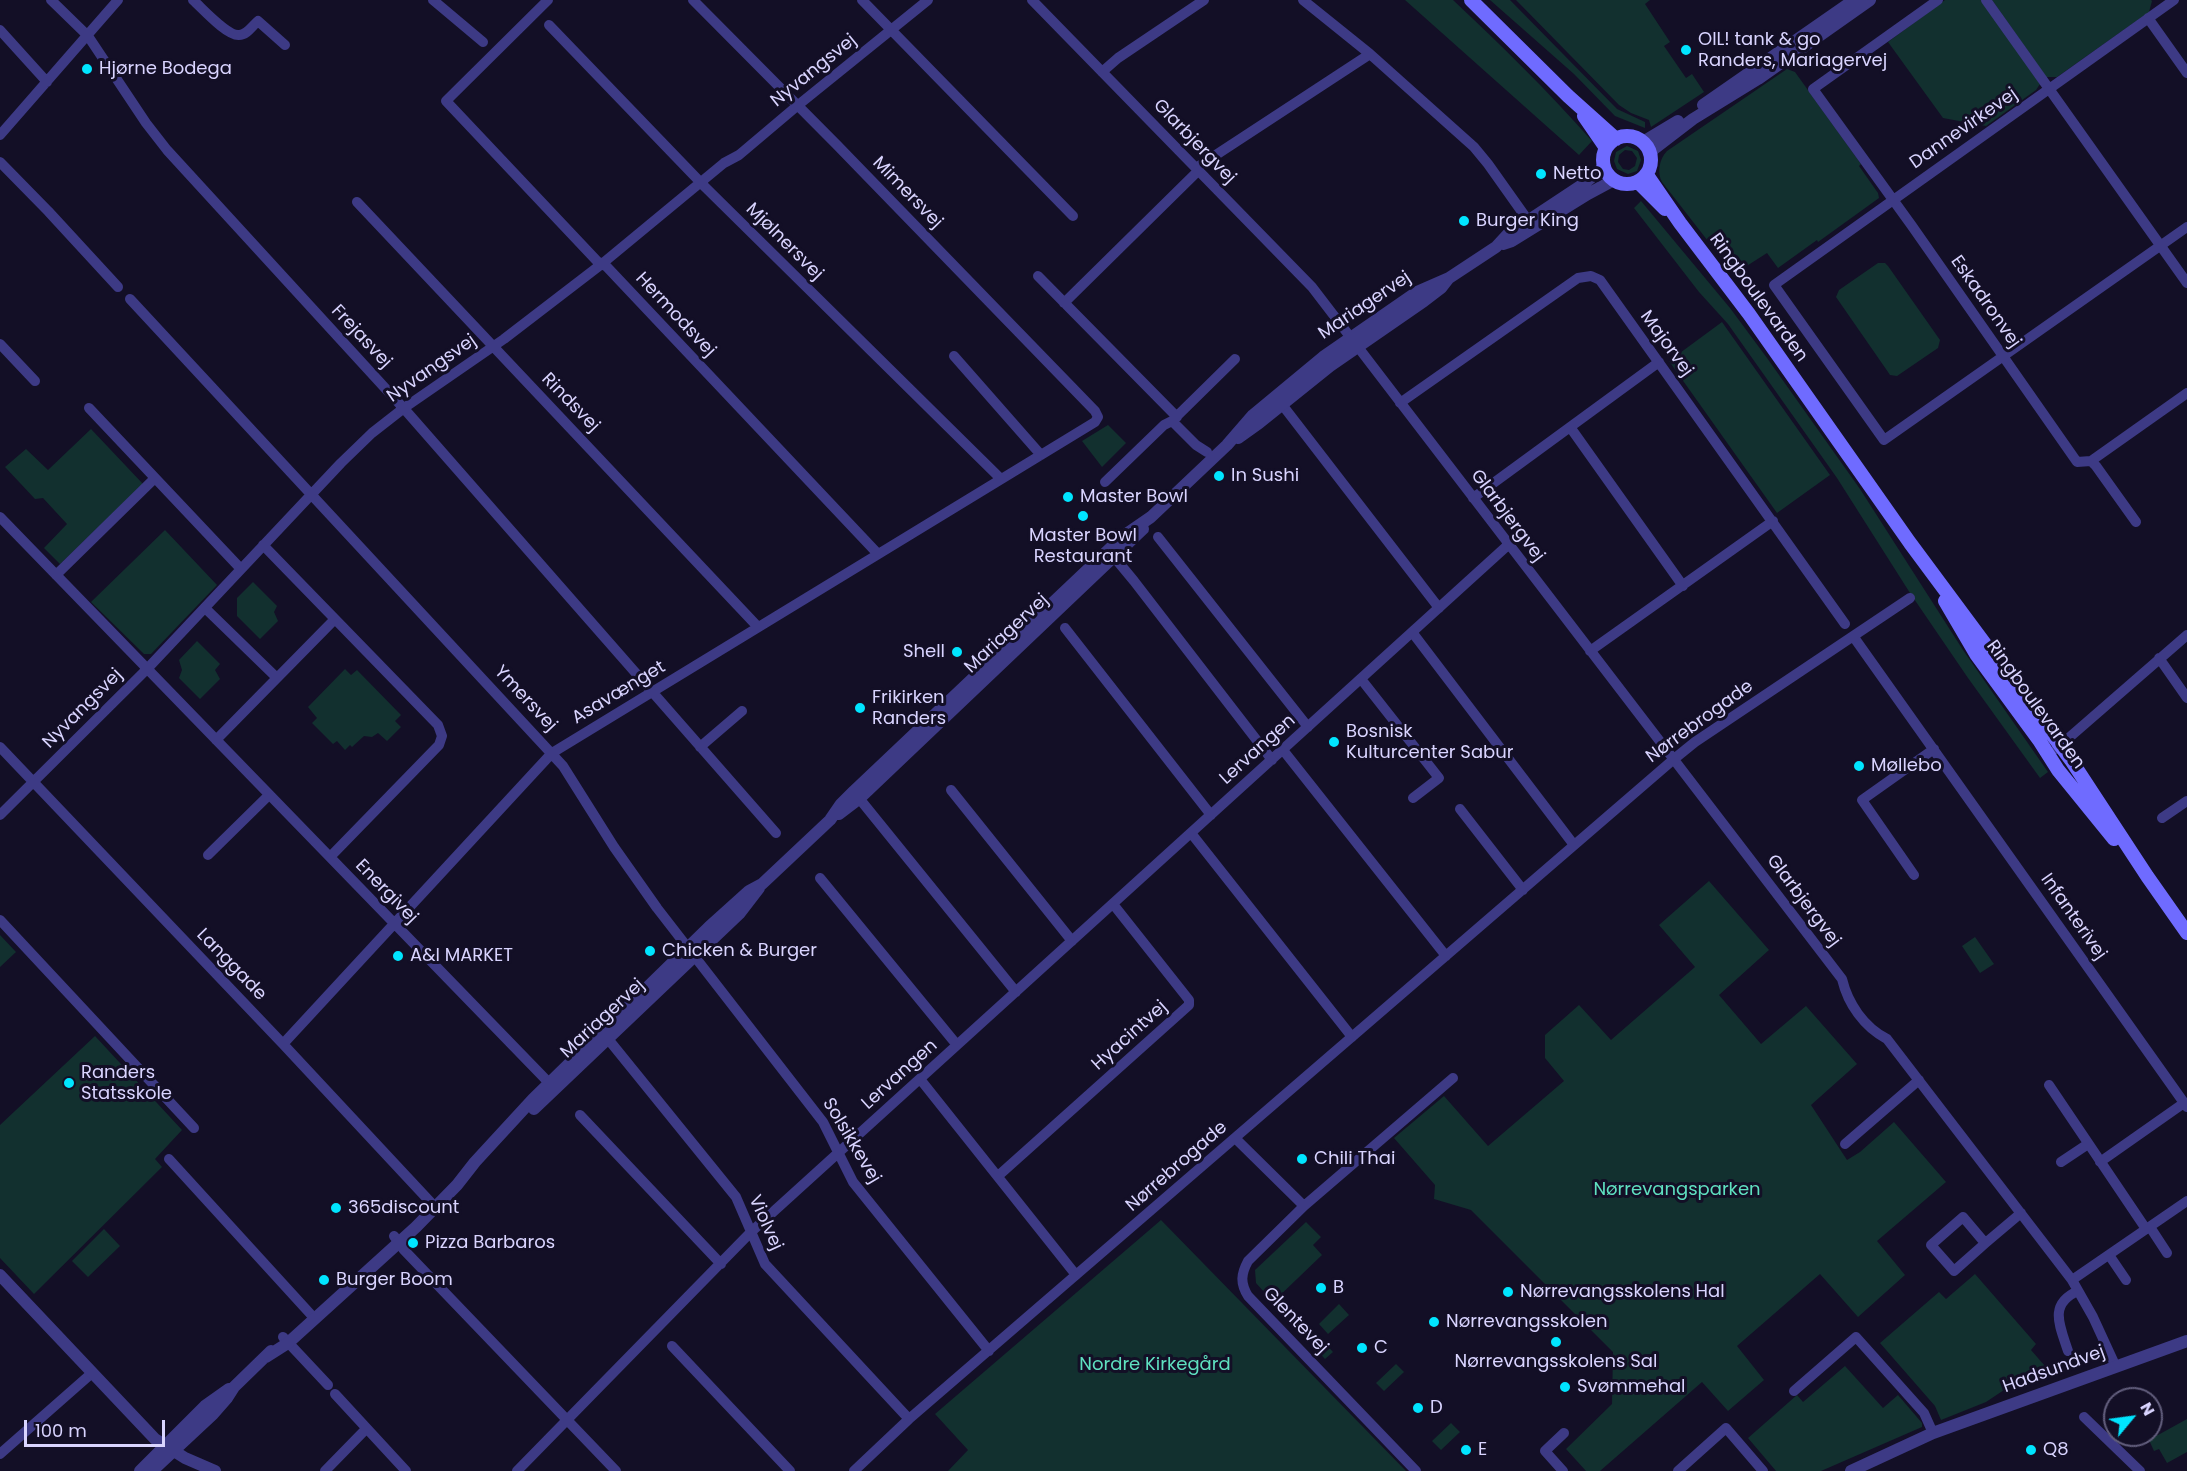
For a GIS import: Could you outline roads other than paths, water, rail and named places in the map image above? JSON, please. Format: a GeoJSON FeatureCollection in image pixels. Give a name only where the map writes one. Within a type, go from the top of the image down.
{"type":"FeatureCollection","features":[{"type":"Feature","properties":{"kind":"main road"},"geometry":{"type":"LineString","coordinates":[[1471,0],[1568,96],[1611,143]]}},
{"type":"Feature","properties":{"kind":"main road"},"geometry":{"type":"LineString","coordinates":[[1628,136],[1647,147],[1651,166],[1642,179],[1624,184],[1614,180],[1604,167],[1603,159],[1611,143],[1628,136]]}},
{"type":"Feature","properties":{"kind":"main road","name":"Ringboulevarden"},"geometry":{"type":"LineString","coordinates":[[1642,179],[1680,223],[1749,314],[1910,543],[1976,654],[2054,751],[2058,770],[2147,876],[2187,933]]}},
{"type":"Feature","properties":{"kind":"street","name":"Frejasvej"},"geometry":{"type":"LineString","coordinates":[[51,0],[88,36],[146,123],[167,150],[404,408],[776,833]]}},
{"type":"Feature","properties":{"kind":"street"},"geometry":{"type":"LineString","coordinates":[[0,135],[118,0]]}},
{"type":"Feature","properties":{"kind":"street"},"geometry":{"type":"LineString","coordinates":[[193,0],[230,33],[238,35],[246,33],[258,21],[285,45]]}},
{"type":"Feature","properties":{"kind":"street"},"geometry":{"type":"LineString","coordinates":[[434,0],[483,42]]}},
{"type":"Feature","properties":{"kind":"street","name":"Hermodsvej"},"geometry":{"type":"LineString","coordinates":[[548,0],[446,101],[597,261],[603,263],[878,554]]}},
{"type":"Feature","properties":{"kind":"street","name":"Mimersvej"},"geometry":{"type":"LineString","coordinates":[[693,0],[1095,411]]}},
{"type":"Feature","properties":{"kind":"street"},"geometry":{"type":"LineString","coordinates":[[861,0],[1073,216]]}},
{"type":"Feature","properties":{"kind":"street","name":"Nyvangsvej"},"geometry":{"type":"LineString","coordinates":[[0,815],[147,669],[372,432],[493,347],[603,263],[928,0]]}},
{"type":"Feature","properties":{"kind":"street","name":"Glarbjergvej"},"geometry":{"type":"LineString","coordinates":[[1032,0],[1312,288],[1842,979],[1846,995],[1871,1031],[1887,1039],[2072,1280],[2093,1317],[2116,1367]]}},
{"type":"Feature","properties":{"kind":"street"},"geometry":{"type":"LineString","coordinates":[[1102,72],[1118,58],[1204,0]]}},
{"type":"Feature","properties":{"kind":"street"},"geometry":{"type":"LineString","coordinates":[[1303,0],[1370,54],[1480,154],[1531,225]]}},
{"type":"Feature","properties":{"kind":"street"},"geometry":{"type":"LineString","coordinates":[[1647,147],[1701,106],[1854,0]]}},
{"type":"Feature","properties":{"kind":"street"},"geometry":{"type":"LineString","coordinates":[[1647,147],[1758,79],[1870,0]]}},
{"type":"Feature","properties":{"kind":"street","name":"Eskadronvej"},"geometry":{"type":"LineString","coordinates":[[1938,0],[1813,89],[2077,462],[2091,461],[2096,466],[2136,522]]}},
{"type":"Feature","properties":{"kind":"street"},"geometry":{"type":"LineString","coordinates":[[1986,0],[2187,283]]}},
{"type":"Feature","properties":{"kind":"street","name":"Dannevirkevej"},"geometry":{"type":"LineString","coordinates":[[2003,356],[1884,440],[1774,285],[2148,18],[2160,4],[2174,0]]}},
{"type":"Feature","properties":{"kind":"street"},"geometry":{"type":"LineString","coordinates":[[2148,18],[2187,73]]}},
{"type":"Feature","properties":{"kind":"street","name":"Mjølnersvej"},"geometry":{"type":"LineString","coordinates":[[549,25],[702,183],[1001,479]]}},
{"type":"Feature","properties":{"kind":"street"},"geometry":{"type":"LineString","coordinates":[[0,30],[47,82]]}},
{"type":"Feature","properties":{"kind":"street"},"geometry":{"type":"LineString","coordinates":[[1064,303],[1198,169],[1370,54]]}},
{"type":"Feature","properties":{"kind":"street"},"geometry":{"type":"LineString","coordinates":[[0,162],[118,287]]}},
{"type":"Feature","properties":{"kind":"street","name":"Mariagervej"},"geometry":{"type":"LineString","coordinates":[[1531,225],[1604,167]]}},
{"type":"Feature","properties":{"kind":"street","name":"Mariagervej"},"geometry":{"type":"LineString","coordinates":[[140,1471],[213,1414],[234,1387],[433,1204],[457,1185],[475,1162],[513,1123],[540,1105],[552,1087],[691,952],[731,905],[762,884],[830,820],[846,810],[857,795],[1111,554],[1143,528],[1150,517],[1227,445],[1253,415],[1279,400],[1354,342],[1424,301],[1441,288],[1449,278],[1496,247],[1508,234],[1531,225],[1614,180]]}},
{"type":"Feature","properties":{"kind":"street","name":"Rindsvej"},"geometry":{"type":"LineString","coordinates":[[357,202],[758,627]]}},
{"type":"Feature","properties":{"kind":"street"},"geometry":{"type":"LineString","coordinates":[[2003,356],[2187,227]]}},
{"type":"Feature","properties":{"kind":"street"},"geometry":{"type":"LineString","coordinates":[[1038,276],[1196,445],[1208,453]]}},
{"type":"Feature","properties":{"kind":"street","name":"Majorvej"},"geometry":{"type":"LineString","coordinates":[[1400,403],[1583,276],[1591,276],[1600,280],[1845,624]]}},
{"type":"Feature","properties":{"kind":"street","name":"Ymersvej"},"geometry":{"type":"LineString","coordinates":[[130,299],[552,753],[563,766],[614,847],[691,952]]}},
{"type":"Feature","properties":{"kind":"street"},"geometry":{"type":"LineString","coordinates":[[0,344],[35,381]]}},
{"type":"Feature","properties":{"kind":"street"},"geometry":{"type":"LineString","coordinates":[[954,356],[1041,455]]}},
{"type":"Feature","properties":{"kind":"street"},"geometry":{"type":"LineString","coordinates":[[1105,482],[1235,359]]}},
{"type":"Feature","properties":{"kind":"street"},"geometry":{"type":"LineString","coordinates":[[1473,498],[1659,363]]}},
{"type":"Feature","properties":{"kind":"street"},"geometry":{"type":"LineString","coordinates":[[2091,461],[2187,393]]}},
{"type":"Feature","properties":{"kind":"street"},"geometry":{"type":"LineString","coordinates":[[1279,400],[1439,608]]}},
{"type":"Feature","properties":{"kind":"street"},"geometry":{"type":"LineString","coordinates":[[89,408],[240,569]]}},
{"type":"Feature","properties":{"kind":"street","name":"Asavænget"},"geometry":{"type":"LineString","coordinates":[[283,1044],[552,753],[1095,422],[1098,417],[1095,411]]}},
{"type":"Feature","properties":{"kind":"street"},"geometry":{"type":"LineString","coordinates":[[1570,427],[1683,586]]}},
{"type":"Feature","properties":{"kind":"street"},"geometry":{"type":"LineString","coordinates":[[56,575],[155,478]]}},
{"type":"Feature","properties":{"kind":"street","name":"Energivej"},"geometry":{"type":"LineString","coordinates":[[0,517],[552,1087]]}},
{"type":"Feature","properties":{"kind":"street"},"geometry":{"type":"LineString","coordinates":[[1590,651],[1773,521]]}},
{"type":"Feature","properties":{"kind":"street"},"geometry":{"type":"LineString","coordinates":[[1158,537],[1308,727]]}},
{"type":"Feature","properties":{"kind":"street"},"geometry":{"type":"LineString","coordinates":[[263,545],[438,725],[442,736],[439,745],[330,857]]}},
{"type":"Feature","properties":{"kind":"street","name":"Lervangen"},"geometry":{"type":"LineString","coordinates":[[517,1471],[751,1232],[1509,545]]}},
{"type":"Feature","properties":{"kind":"street"},"geometry":{"type":"LineString","coordinates":[[1111,554],[1272,760]]}},
{"type":"Feature","properties":{"kind":"street","name":"Nørrebrogade"},"geometry":{"type":"LineString","coordinates":[[854,1471],[909,1419],[1674,759],[1695,742],[1910,598]]}},
{"type":"Feature","properties":{"kind":"street"},"geometry":{"type":"LineString","coordinates":[[205,608],[277,678]]}},
{"type":"Feature","properties":{"kind":"street"},"geometry":{"type":"LineString","coordinates":[[216,740],[335,619]]}},
{"type":"Feature","properties":{"kind":"street"},"geometry":{"type":"LineString","coordinates":[[1065,628],[1210,815]]}},
{"type":"Feature","properties":{"kind":"street"},"geometry":{"type":"LineString","coordinates":[[1412,632],[1574,845]]}},
{"type":"Feature","properties":{"kind":"street"},"geometry":{"type":"LineString","coordinates":[[2054,751],[2187,635]]}},
{"type":"Feature","properties":{"kind":"street","name":"Infanterivej"},"geometry":{"type":"LineString","coordinates":[[1853,636],[2186,1105],[2100,1162]]}},
{"type":"Feature","properties":{"kind":"street"},"geometry":{"type":"LineString","coordinates":[[2159,658],[2187,698]]}},
{"type":"Feature","properties":{"kind":"street"},"geometry":{"type":"LineString","coordinates":[[1361,679],[1439,778],[1413,798]]}},
{"type":"Feature","properties":{"kind":"street"},"geometry":{"type":"LineString","coordinates":[[700,747],[742,711]]}},
{"type":"Feature","properties":{"kind":"street","name":"Langgade"},"geometry":{"type":"LineString","coordinates":[[0,747],[433,1204]]}},
{"type":"Feature","properties":{"kind":"street"},"geometry":{"type":"LineString","coordinates":[[1914,875],[1862,800],[1934,749]]}},
{"type":"Feature","properties":{"kind":"street"},"geometry":{"type":"LineString","coordinates":[[1283,750],[1446,956]]}},
{"type":"Feature","properties":{"kind":"street"},"geometry":{"type":"LineString","coordinates":[[951,790],[1072,941]]}},
{"type":"Feature","properties":{"kind":"street"},"geometry":{"type":"LineString","coordinates":[[208,855],[269,795]]}},
{"type":"Feature","properties":{"kind":"street"},"geometry":{"type":"LineString","coordinates":[[857,795],[1016,992]]}},
{"type":"Feature","properties":{"kind":"street"},"geometry":{"type":"LineString","coordinates":[[2162,818],[2187,801]]}},
{"type":"Feature","properties":{"kind":"street"},"geometry":{"type":"LineString","coordinates":[[1460,809],[1523,890]]}},
{"type":"Feature","properties":{"kind":"street"},"geometry":{"type":"LineString","coordinates":[[1191,833],[1352,1037]]}},
{"type":"Feature","properties":{"kind":"street"},"geometry":{"type":"LineString","coordinates":[[820,878],[957,1045]]}},
{"type":"Feature","properties":{"kind":"street","name":"Hyacintvej"},"geometry":{"type":"LineString","coordinates":[[998,1176],[1188,1007],[1189,1000],[1113,904]]}},
{"type":"Feature","properties":{"kind":"street"},"geometry":{"type":"LineString","coordinates":[[0,920],[194,1128]]}},
{"type":"Feature","properties":{"kind":"street","name":"Solsikkevej"},"geometry":{"type":"LineString","coordinates":[[691,952],[824,1122],[853,1182],[989,1351]]}},
{"type":"Feature","properties":{"kind":"street","name":"Violvej"},"geometry":{"type":"LineString","coordinates":[[605,1035],[736,1197],[765,1264],[909,1419]]}},
{"type":"Feature","properties":{"kind":"street"},"geometry":{"type":"LineString","coordinates":[[1236,1138],[1304,1206],[1453,1078]]}},
{"type":"Feature","properties":{"kind":"street"},"geometry":{"type":"LineString","coordinates":[[920,1079],[1076,1275]]}},
{"type":"Feature","properties":{"kind":"street"},"geometry":{"type":"LineString","coordinates":[[1845,1144],[1919,1080]]}},
{"type":"Feature","properties":{"kind":"street"},"geometry":{"type":"LineString","coordinates":[[2049,1085],[2100,1162],[2168,1253]]}},
{"type":"Feature","properties":{"kind":"street"},"geometry":{"type":"LineString","coordinates":[[580,1115],[720,1263]]}},
{"type":"Feature","properties":{"kind":"street"},"geometry":{"type":"LineString","coordinates":[[2061,1162],[2088,1144]]}},
{"type":"Feature","properties":{"kind":"street"},"geometry":{"type":"LineString","coordinates":[[169,1159],[312,1316]]}},
{"type":"Feature","properties":{"kind":"street"},"geometry":{"type":"LineString","coordinates":[[2072,1280],[2187,1201]]}},
{"type":"Feature","properties":{"kind":"street","name":"Glentevej"},"geometry":{"type":"LineString","coordinates":[[1304,1206],[1248,1261],[1243,1270],[1243,1287],[1248,1296],[1416,1471]]}},
{"type":"Feature","properties":{"kind":"street"},"geometry":{"type":"LineString","coordinates":[[1985,1243],[1963,1217],[1931,1245],[1954,1271],[2021,1213]]}},
{"type":"Feature","properties":{"kind":"street"},"geometry":{"type":"LineString","coordinates":[[396,1240],[615,1471]]}},
{"type":"Feature","properties":{"kind":"street"},"geometry":{"type":"LineString","coordinates":[[2109,1255],[2126,1280]]}},
{"type":"Feature","properties":{"kind":"street"},"geometry":{"type":"LineString","coordinates":[[0,1275],[151,1434],[185,1458],[215,1471]]}},
{"type":"Feature","properties":{"kind":"street"},"geometry":{"type":"LineString","coordinates":[[2068,1351],[2058,1320],[2059,1311],[2068,1295],[2078,1291]]}},
{"type":"Feature","properties":{"kind":"street"},"geometry":{"type":"LineString","coordinates":[[1794,1391],[1856,1337],[1924,1413],[1934,1433]]}},
{"type":"Feature","properties":{"kind":"street"},"geometry":{"type":"LineString","coordinates":[[286,1340],[406,1471]]}},
{"type":"Feature","properties":{"kind":"street","name":"Hadsundvej"},"geometry":{"type":"LineString","coordinates":[[1851,1471],[1934,1433],[2187,1341]]}},
{"type":"Feature","properties":{"kind":"street"},"geometry":{"type":"LineString","coordinates":[[672,1346],[790,1471]]}},
{"type":"Feature","properties":{"kind":"street"},"geometry":{"type":"LineString","coordinates":[[0,1454],[92,1373]]}},
{"type":"Feature","properties":{"kind":"street"},"geometry":{"type":"LineString","coordinates":[[2084,1417],[2140,1471]]}},
{"type":"Feature","properties":{"kind":"street"},"geometry":{"type":"LineString","coordinates":[[1678,1471],[1726,1428],[1762,1471]]}},
{"type":"Feature","properties":{"kind":"street"},"geometry":{"type":"LineString","coordinates":[[325,1471],[366,1429]]}},
{"type":"Feature","properties":{"kind":"street"},"geometry":{"type":"LineString","coordinates":[[1563,1471],[1545,1451],[1564,1433]]}},
{"type":"Feature","properties":{"kind":"street","name":"Mariagervej"},"geometry":{"type":"LineString","coordinates":[[152,1471],[169,1448]]}},
{"type":"Feature","properties":{"kind":"place","name":"OIL! tank & go Randers, Mariagervej"},"geometry":{"type":"Point","coordinates":[1686,50]}},
{"type":"Feature","properties":{"kind":"place","name":"Hjørne Bodega"},"geometry":{"type":"Point","coordinates":[87,69]}},
{"type":"Feature","properties":{"kind":"place","name":"Netto"},"geometry":{"type":"Point","coordinates":[1541,174]}},
{"type":"Feature","properties":{"kind":"place","name":"Burger King"},"geometry":{"type":"Point","coordinates":[1464,221]}},
{"type":"Feature","properties":{"kind":"place","name":"In Sushi"},"geometry":{"type":"Point","coordinates":[1219,476]}},
{"type":"Feature","properties":{"kind":"place","name":"Master Bowl"},"geometry":{"type":"Point","coordinates":[1068,497]}},
{"type":"Feature","properties":{"kind":"place","name":"Master Bowl Restaurant"},"geometry":{"type":"Point","coordinates":[1083,516]}},
{"type":"Feature","properties":{"kind":"place","name":"Shell"},"geometry":{"type":"Point","coordinates":[957,652]}},
{"type":"Feature","properties":{"kind":"place","name":"Frikirken Randers"},"geometry":{"type":"Point","coordinates":[860,708]}},
{"type":"Feature","properties":{"kind":"place","name":"Bosnisk Kulturcenter Sabur"},"geometry":{"type":"Point","coordinates":[1334,742]}},
{"type":"Feature","properties":{"kind":"place","name":"Møllebo"},"geometry":{"type":"Point","coordinates":[1859,766]}},
{"type":"Feature","properties":{"kind":"place","name":"Chicken & Burger"},"geometry":{"type":"Point","coordinates":[650,951]}},
{"type":"Feature","properties":{"kind":"place","name":"A&I MARKET"},"geometry":{"type":"Point","coordinates":[398,956]}},
{"type":"Feature","properties":{"kind":"place","name":"Randers Statsskole"},"geometry":{"type":"Point","coordinates":[69,1083]}},
{"type":"Feature","properties":{"kind":"place","name":"Chili Thai"},"geometry":{"type":"Point","coordinates":[1302,1159]}},
{"type":"Feature","properties":{"kind":"place","name":"365discount"},"geometry":{"type":"Point","coordinates":[336,1208]}},
{"type":"Feature","properties":{"kind":"place","name":"Pizza Barbaros"},"geometry":{"type":"Point","coordinates":[413,1243]}},
{"type":"Feature","properties":{"kind":"place","name":"Burger Boom"},"geometry":{"type":"Point","coordinates":[324,1280]}},
{"type":"Feature","properties":{"kind":"place","name":"B"},"geometry":{"type":"Point","coordinates":[1321,1288]}},
{"type":"Feature","properties":{"kind":"place","name":"Nørrevangsskolens Hal"},"geometry":{"type":"Point","coordinates":[1508,1292]}},
{"type":"Feature","properties":{"kind":"place","name":"Nørrevangsskolen"},"geometry":{"type":"Point","coordinates":[1434,1322]}},
{"type":"Feature","properties":{"kind":"place","name":"Nørrevangsskolens Sal"},"geometry":{"type":"Point","coordinates":[1556,1342]}},
{"type":"Feature","properties":{"kind":"place","name":"C"},"geometry":{"type":"Point","coordinates":[1362,1348]}},
{"type":"Feature","properties":{"kind":"place","name":"Svømmehal"},"geometry":{"type":"Point","coordinates":[1565,1387]}},
{"type":"Feature","properties":{"kind":"place","name":"D"},"geometry":{"type":"Point","coordinates":[1418,1408]}},
{"type":"Feature","properties":{"kind":"place","name":"E"},"geometry":{"type":"Point","coordinates":[1466,1450]}},
{"type":"Feature","properties":{"kind":"place","name":"Q8"},"geometry":{"type":"Point","coordinates":[2031,1450]}},
{"type":"Feature","properties":{"kind":"park label","name":"Nørrevangsparken"},"geometry":{"type":"Point","coordinates":[1677,1190]}},
{"type":"Feature","properties":{"kind":"park label","name":"Nordre Kirkegård"},"geometry":{"type":"Point","coordinates":[1155,1365]}}]}
